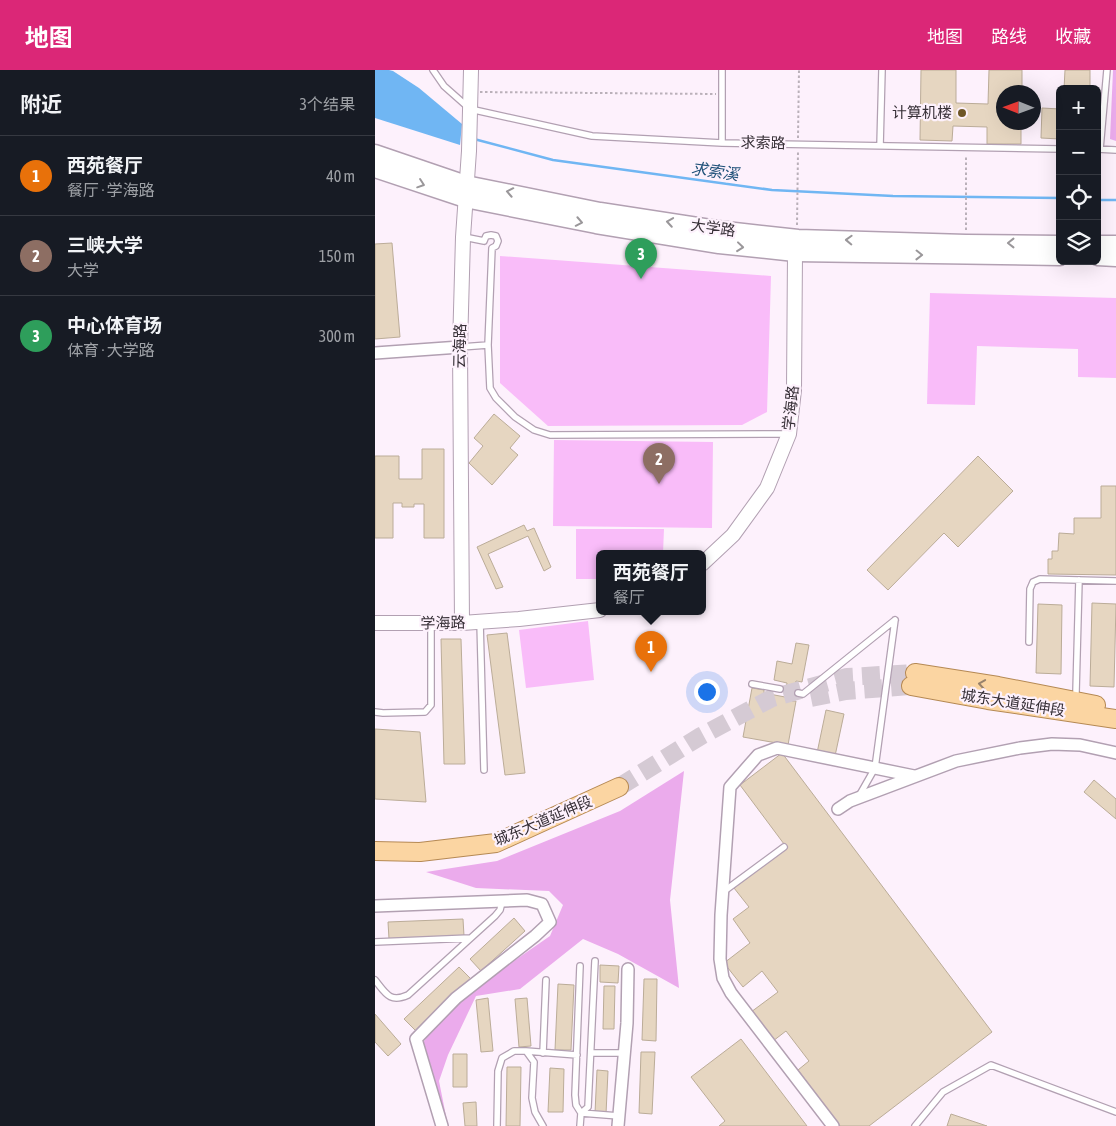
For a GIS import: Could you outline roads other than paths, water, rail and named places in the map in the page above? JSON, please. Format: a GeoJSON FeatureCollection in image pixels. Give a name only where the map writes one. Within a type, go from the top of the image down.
{"type":"FeatureCollection","features":[{"type":"Feature","properties":{"kind":"main road","name":"大学路"},"geometry":{"type":"LineString","coordinates":[[375,153],[466,191]]}},
{"type":"Feature","properties":{"kind":"main road","name":"大学路"},"geometry":{"type":"LineString","coordinates":[[375,169],[466,191],[717,229],[797,246],[1056,257]]}},
{"type":"Feature","properties":{"kind":"main road","name":"大学路"},"geometry":{"type":"LineString","coordinates":[[797,246],[966,243],[1056,244]]}},
{"type":"Feature","properties":{"kind":"main road"},"geometry":{"type":"LineString","coordinates":[[1101,244],[1116,244]]}},
{"type":"Feature","properties":{"kind":"main road"},"geometry":{"type":"LineString","coordinates":[[1101,257],[1116,258]]}},
{"type":"Feature","properties":{"kind":"main road","name":"城东大道延伸段"},"geometry":{"type":"LineString","coordinates":[[1116,708],[998,686],[913,680],[988,700],[1116,719]]}},
{"type":"Feature","properties":{"kind":"main road","name":"城东大道延伸段"},"geometry":{"type":"LineString","coordinates":[[375,851],[420,852],[496,843],[619,792],[495,850],[426,860],[375,858]]}},
{"type":"Feature","properties":{"kind":"street","name":"云海路"},"geometry":{"type":"LineString","coordinates":[[462,623],[460,348],[471,70]]}},
{"type":"Feature","properties":{"kind":"street","name":"学海路"},"geometry":{"type":"LineString","coordinates":[[706,560],[733,535],[767,488],[789,434],[794,390],[797,246]]}},
{"type":"Feature","properties":{"kind":"street"},"geometry":{"type":"LineString","coordinates":[[375,353],[460,348]]}},
{"type":"Feature","properties":{"kind":"street","name":"学海路"},"geometry":{"type":"LineString","coordinates":[[375,623],[480,622],[596,610]]}},
{"type":"Feature","properties":{"kind":"street"},"geometry":{"type":"LineString","coordinates":[[838,809],[850,801],[956,760],[1052,744],[1080,745],[1116,754]]}},
{"type":"Feature","properties":{"kind":"street"},"geometry":{"type":"LineString","coordinates":[[833,1126],[731,993],[723,978],[720,960],[722,893],[730,787],[758,754],[777,748],[914,776]]}},
{"type":"Feature","properties":{"kind":"street"},"geometry":{"type":"LineString","coordinates":[[375,906],[527,900],[542,904],[550,922],[456,998],[416,1039],[442,1126]]}},
{"type":"Feature","properties":{"kind":"street"},"geometry":{"type":"LineString","coordinates":[[619,1121],[627,1024],[628,969]]}},
{"type":"Feature","properties":{"kind":"lane"},"geometry":{"type":"LineString","coordinates":[[433,70],[444,86],[470,109]]}},
{"type":"Feature","properties":{"kind":"lane"},"geometry":{"type":"LineString","coordinates":[[722,70],[722,142]]}},
{"type":"Feature","properties":{"kind":"lane"},"geometry":{"type":"LineString","coordinates":[[880,146],[882,70]]}},
{"type":"Feature","properties":{"kind":"lane"},"geometry":{"type":"LineString","coordinates":[[1101,130],[1107,70]]}},
{"type":"Feature","properties":{"kind":"lane","name":"求索路"},"geometry":{"type":"LineString","coordinates":[[470,109],[592,136],[722,142],[1056,149]]}},
{"type":"Feature","properties":{"kind":"lane"},"geometry":{"type":"LineString","coordinates":[[1101,150],[1116,150]]}},
{"type":"Feature","properties":{"kind":"lane"},"geometry":{"type":"LineString","coordinates":[[484,241],[486,236],[496,236],[498,241],[496,246],[492,248]]}},
{"type":"Feature","properties":{"kind":"lane"},"geometry":{"type":"LineString","coordinates":[[463,237],[484,241]]}},
{"type":"Feature","properties":{"kind":"lane"},"geometry":{"type":"LineString","coordinates":[[484,241],[488,248],[492,248]]}},
{"type":"Feature","properties":{"kind":"lane"},"geometry":{"type":"LineString","coordinates":[[492,248],[488,345],[490,388],[496,398],[515,416],[535,430],[550,435],[789,434]]}},
{"type":"Feature","properties":{"kind":"lane"},"geometry":{"type":"LineString","coordinates":[[460,348],[488,345]]}},
{"type":"Feature","properties":{"kind":"lane"},"geometry":{"type":"LineString","coordinates":[[1029,642],[1030,589],[1033,582],[1040,579],[1116,580]]}},
{"type":"Feature","properties":{"kind":"lane"},"geometry":{"type":"LineString","coordinates":[[1075,692],[1079,580]]}},
{"type":"Feature","properties":{"kind":"lane"},"geometry":{"type":"LineString","coordinates":[[798,693],[803,694],[895,620],[875,768],[858,798]]}},
{"type":"Feature","properties":{"kind":"lane"},"geometry":{"type":"LineString","coordinates":[[480,622],[484,770]]}},
{"type":"Feature","properties":{"kind":"lane"},"geometry":{"type":"LineString","coordinates":[[375,712],[425,712],[431,705],[431,623]]}},
{"type":"Feature","properties":{"kind":"lane"},"geometry":{"type":"LineString","coordinates":[[752,684],[780,689]]}},
{"type":"Feature","properties":{"kind":"lane"},"geometry":{"type":"LineString","coordinates":[[722,893],[784,847]]}},
{"type":"Feature","properties":{"kind":"lane"},"geometry":{"type":"LineString","coordinates":[[375,980],[385,993],[393,998],[401,998],[408,995],[495,916],[500,910],[502,902]]}},
{"type":"Feature","properties":{"kind":"lane"},"geometry":{"type":"LineString","coordinates":[[375,942],[470,938]]}},
{"type":"Feature","properties":{"kind":"lane"},"geometry":{"type":"LineString","coordinates":[[581,1113],[588,1107],[595,961]]}},
{"type":"Feature","properties":{"kind":"lane"},"geometry":{"type":"LineString","coordinates":[[580,1126],[581,1113],[576,1105],[575,1095],[581,966]]}},
{"type":"Feature","properties":{"kind":"lane"},"geometry":{"type":"LineString","coordinates":[[543,1053],[546,980]]}},
{"type":"Feature","properties":{"kind":"lane"},"geometry":{"type":"LineString","coordinates":[[497,1126],[498,1071],[502,1058],[514,1051],[577,1055]]}},
{"type":"Feature","properties":{"kind":"lane"},"geometry":{"type":"LineString","coordinates":[[526,1051],[534,1062],[532,1098],[535,1112],[543,1126]]}},
{"type":"Feature","properties":{"kind":"lane"},"geometry":{"type":"LineString","coordinates":[[591,1053],[625,1054]]}},
{"type":"Feature","properties":{"kind":"lane"},"geometry":{"type":"LineString","coordinates":[[915,1126],[943,1092],[991,1064],[1116,1112]]}},
{"type":"Feature","properties":{"kind":"lane"},"geometry":{"type":"LineString","coordinates":[[581,1113],[619,1121]]}},
{"type":"Feature","properties":{"kind":"water"},"geometry":{"type":"Polygon","coordinates":[[[375,70],[393,71],[419,88],[462,124],[460,145],[375,118],[375,70]]]}},
{"type":"Feature","properties":{"kind":"waterway","name":"求索溪"},"geometry":{"type":"LineString","coordinates":[[474,139],[553,160],[772,190],[893,196],[1056,198]]}},
{"type":"Feature","properties":{"kind":"waterway","name":"求索溪"},"geometry":{"type":"LineString","coordinates":[[1101,200],[1116,200]]}},
{"type":"Feature","properties":{"kind":"tunnel"},"geometry":{"type":"LineString","coordinates":[[619,787],[701,736],[772,698],[847,677],[915,673]]}},
{"type":"Feature","properties":{"kind":"tunnel"},"geometry":{"type":"LineString","coordinates":[[811,698],[846,691],[911,686]]}},
{"type":"Feature","properties":{"kind":"place","name":"计算机楼"},"geometry":{"type":"Point","coordinates":[962,113]}},
{"type":"Feature","properties":{"kind":"place","name":"中心体育场"},"geometry":{"type":"Point","coordinates":[641,279]}},
{"type":"Feature","properties":{"kind":"place","name":"三峡大学"},"geometry":{"type":"Point","coordinates":[659,484]}},
{"type":"Feature","properties":{"kind":"place","name":"西苑餐厅"},"geometry":{"type":"Point","coordinates":[651,672]}}]}
